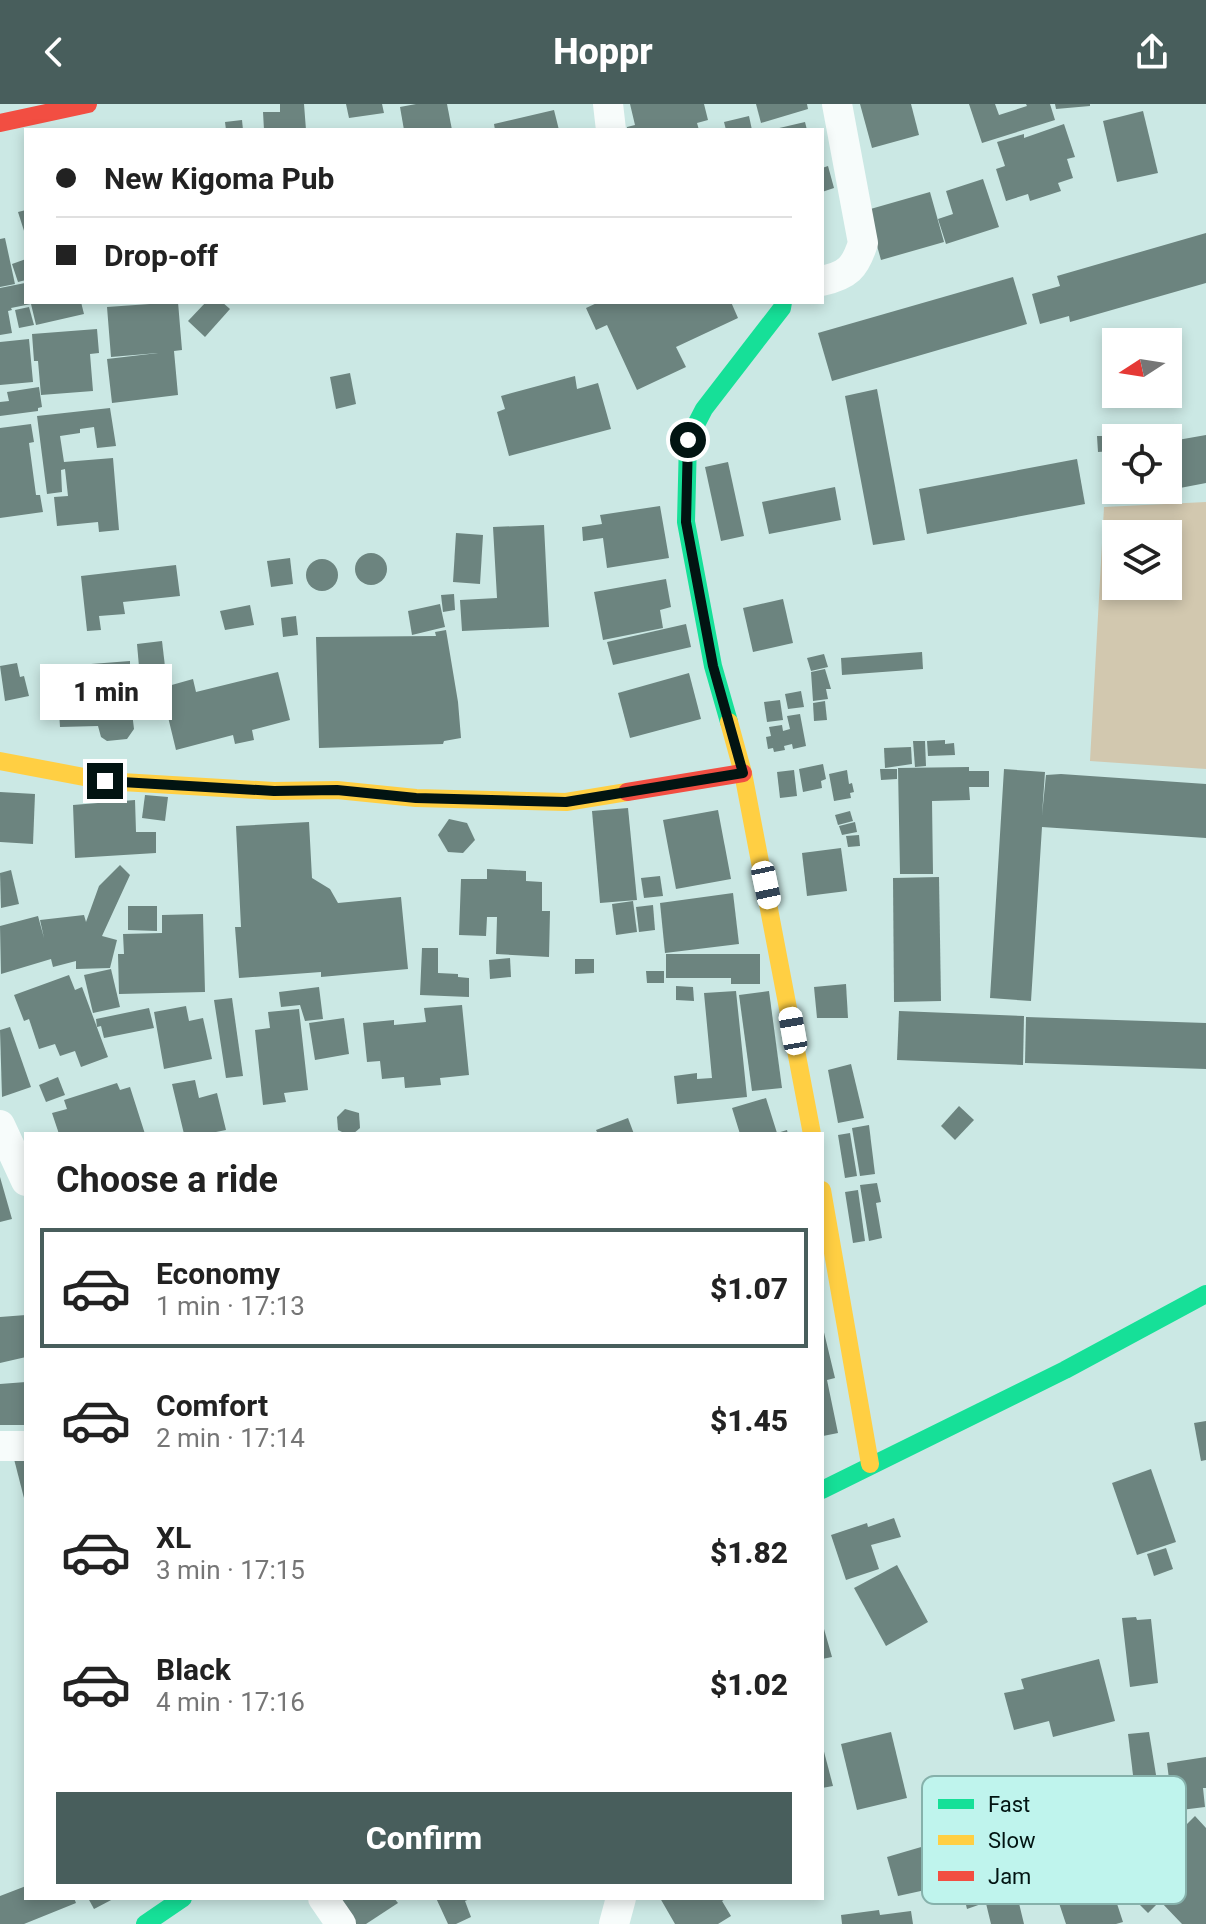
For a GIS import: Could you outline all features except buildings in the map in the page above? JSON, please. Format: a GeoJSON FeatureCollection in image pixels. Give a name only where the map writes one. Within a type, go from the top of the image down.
{"type":"FeatureCollection","features":[{"type":"Feature","properties":{"kind":"street"},"geometry":{"type":"LineString","coordinates":[[0,123],[88,104]]}},
{"type":"Feature","properties":{"kind":"street"},"geometry":{"type":"LineString","coordinates":[[608,104],[611,128]]}},
{"type":"Feature","properties":{"kind":"street"},"geometry":{"type":"LineString","coordinates":[[824,280],[838,277],[856,264],[863,243],[837,104]]}},
{"type":"Feature","properties":{"kind":"street"},"geometry":{"type":"LineString","coordinates":[[782,304],[775,318],[704,409],[688,440],[686,522],[713,666],[743,773],[812,1132]]}},
{"type":"Feature","properties":{"kind":"street"},"geometry":{"type":"LineString","coordinates":[[0,761],[105,781],[274,791],[337,790],[416,798],[566,802],[743,773]]}},
{"type":"Feature","properties":{"kind":"street"},"geometry":{"type":"LineString","coordinates":[[0,1125],[24,1177]]}},
{"type":"Feature","properties":{"kind":"street"},"geometry":{"type":"LineString","coordinates":[[824,1201],[870,1464]]}},
{"type":"Feature","properties":{"kind":"street"},"geometry":{"type":"LineString","coordinates":[[824,1489],[1065,1370],[1206,1294]]}},
{"type":"Feature","properties":{"kind":"street"},"geometry":{"type":"LineString","coordinates":[[0,1446],[24,1446]]}},
{"type":"Feature","properties":{"kind":"street"},"geometry":{"type":"LineString","coordinates":[[324,1900],[341,1924]]}},
{"type":"Feature","properties":{"kind":"street"},"geometry":{"type":"LineString","coordinates":[[614,1924],[620,1900]]}},
{"type":"Feature","properties":{"kind":"shaded area"},"geometry":{"type":"Polygon","coordinates":[[[1206,502],[1206,769],[1090,761],[1102,543],[1102,600],[1182,600],[1182,520],[1103,520],[1104,507],[1206,502]]]}},
{"type":"Feature","properties":{"kind":"traffic: fast"},"geometry":{"type":"LineString","coordinates":[[729,722],[713,666],[686,522],[688,440],[704,409],[783,304]]}},
{"type":"Feature","properties":{"kind":"traffic: fast"},"geometry":{"type":"LineString","coordinates":[[824,1489],[1065,1370],[1206,1294]]}},
{"type":"Feature","properties":{"kind":"traffic: fast"},"geometry":{"type":"LineString","coordinates":[[145,1924],[180,1900]]}},
{"type":"Feature","properties":{"kind":"traffic: slow"},"geometry":{"type":"LineString","coordinates":[[729,722],[743,773],[812,1132]]}},
{"type":"Feature","properties":{"kind":"traffic: slow"},"geometry":{"type":"LineString","coordinates":[[0,761],[105,781],[274,791],[337,790],[416,798],[566,802],[627,792]]}},
{"type":"Feature","properties":{"kind":"traffic: slow"},"geometry":{"type":"LineString","coordinates":[[824,1201],[870,1464]]}},
{"type":"Feature","properties":{"kind":"traffic: jam"},"geometry":{"type":"LineString","coordinates":[[0,123],[88,104]]}},
{"type":"Feature","properties":{"kind":"traffic: jam"},"geometry":{"type":"LineString","coordinates":[[627,792],[743,773]]}},
{"type":"Feature","properties":{"kind":"route"},"geometry":{"type":"LineString","coordinates":[[105,781],[274,791],[337,790],[416,798],[566,802],[743,773],[713,666],[686,522],[688,440]]}}]}
